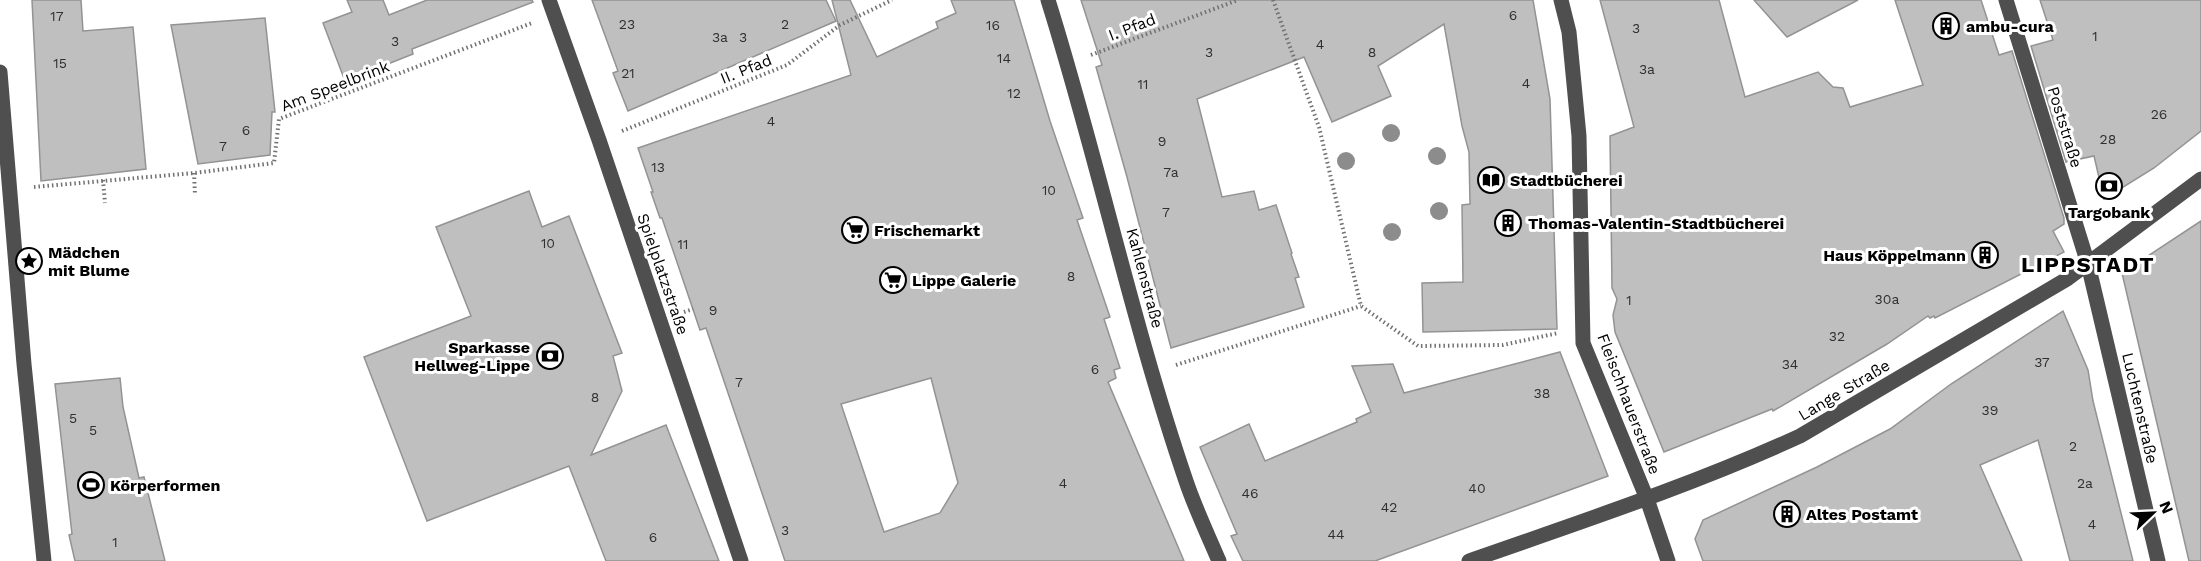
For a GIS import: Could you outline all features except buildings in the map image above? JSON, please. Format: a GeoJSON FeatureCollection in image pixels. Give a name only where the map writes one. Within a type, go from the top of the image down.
{"type":"FeatureCollection","features":[{"type":"Feature","properties":{"kind":"street","name":"Kahlenstraße"},"geometry":{"type":"LineString","coordinates":[[1048,0],[1068,64],[1153,373],[1187,483],[1220,561]]}},
{"type":"Feature","properties":{"kind":"street","name":"Fleischhauerstraße"},"geometry":{"type":"LineString","coordinates":[[1561,0],[1569,32],[1579,136],[1583,343],[1647,498],[1668,561]]}},
{"type":"Feature","properties":{"kind":"street","name":"Poststraße"},"geometry":{"type":"LineString","coordinates":[[2006,0],[2088,264]]}},
{"type":"Feature","properties":{"kind":"street","name":"Spielplatzstraße"},"geometry":{"type":"LineString","coordinates":[[552,7],[741,561]]}},
{"type":"Feature","properties":{"kind":"street"},"geometry":{"type":"LineString","coordinates":[[0,72],[44,561]]}},
{"type":"Feature","properties":{"kind":"street","name":"Lange Straße"},"geometry":{"type":"LineString","coordinates":[[1469,561],[1647,498],[1761,454],[1800,436],[2067,279],[2201,179]]}},
{"type":"Feature","properties":{"kind":"street","name":"Luchtenstraße"},"geometry":{"type":"LineString","coordinates":[[2088,264],[2158,561]]}},
{"type":"Feature","properties":{"kind":"path","name":"II. Pfad"},"geometry":{"type":"LineString","coordinates":[[599,141],[787,65],[840,25],[892,0]]}},
{"type":"Feature","properties":{"kind":"path","name":"I. Pfad"},"geometry":{"type":"LineString","coordinates":[[1068,64],[1238,0]]}},
{"type":"Feature","properties":{"kind":"path"},"geometry":{"type":"LineString","coordinates":[[1273,0],[1319,127],[1361,306],[1419,346],[1503,345],[1582,328]]}},
{"type":"Feature","properties":{"kind":"path","name":"Am Speelbrink"},"geometry":{"type":"LineString","coordinates":[[9,189],[194,173],[274,163],[279,119],[552,7]]}},
{"type":"Feature","properties":{"kind":"path"},"geometry":{"type":"LineString","coordinates":[[194,173],[195,195]]}},
{"type":"Feature","properties":{"kind":"path"},"geometry":{"type":"LineString","coordinates":[[103,180],[105,203]]}},
{"type":"Feature","properties":{"kind":"path"},"geometry":{"type":"LineString","coordinates":[[1153,373],[1361,306]]}},
{"type":"Feature","properties":{"kind":"place","name":"ambu-cura"},"geometry":{"type":"Point","coordinates":[1946,26]}},
{"type":"Feature","properties":{"kind":"place","name":"Stadtbücherei"},"geometry":{"type":"Point","coordinates":[1491,180]}},
{"type":"Feature","properties":{"kind":"place","name":"Targobank"},"geometry":{"type":"Point","coordinates":[2109,186]}},
{"type":"Feature","properties":{"kind":"place","name":"Thomas-Valentin-Stadtbücherei"},"geometry":{"type":"Point","coordinates":[1508,223]}},
{"type":"Feature","properties":{"kind":"place","name":"Frischemarkt"},"geometry":{"type":"Point","coordinates":[855,230]}},
{"type":"Feature","properties":{"kind":"place","name":"Haus Köppelmann"},"geometry":{"type":"Point","coordinates":[1985,255]}},
{"type":"Feature","properties":{"kind":"place","name":"Mädchen mit Blume"},"geometry":{"type":"Point","coordinates":[29,261]}},
{"type":"Feature","properties":{"kind":"place","name":"Lippe Galerie"},"geometry":{"type":"Point","coordinates":[893,280]}},
{"type":"Feature","properties":{"kind":"place","name":"Sparkasse Hellweg-Lippe"},"geometry":{"type":"Point","coordinates":[550,356]}},
{"type":"Feature","properties":{"kind":"place","name":"Körperformen"},"geometry":{"type":"Point","coordinates":[91,485]}},
{"type":"Feature","properties":{"kind":"place","name":"Altes Postamt"},"geometry":{"type":"Point","coordinates":[1787,514]}},
{"type":"Feature","properties":{"kind":"district","name":"LIPPSTADT"},"geometry":{"type":"Point","coordinates":[2088,264]}}]}
